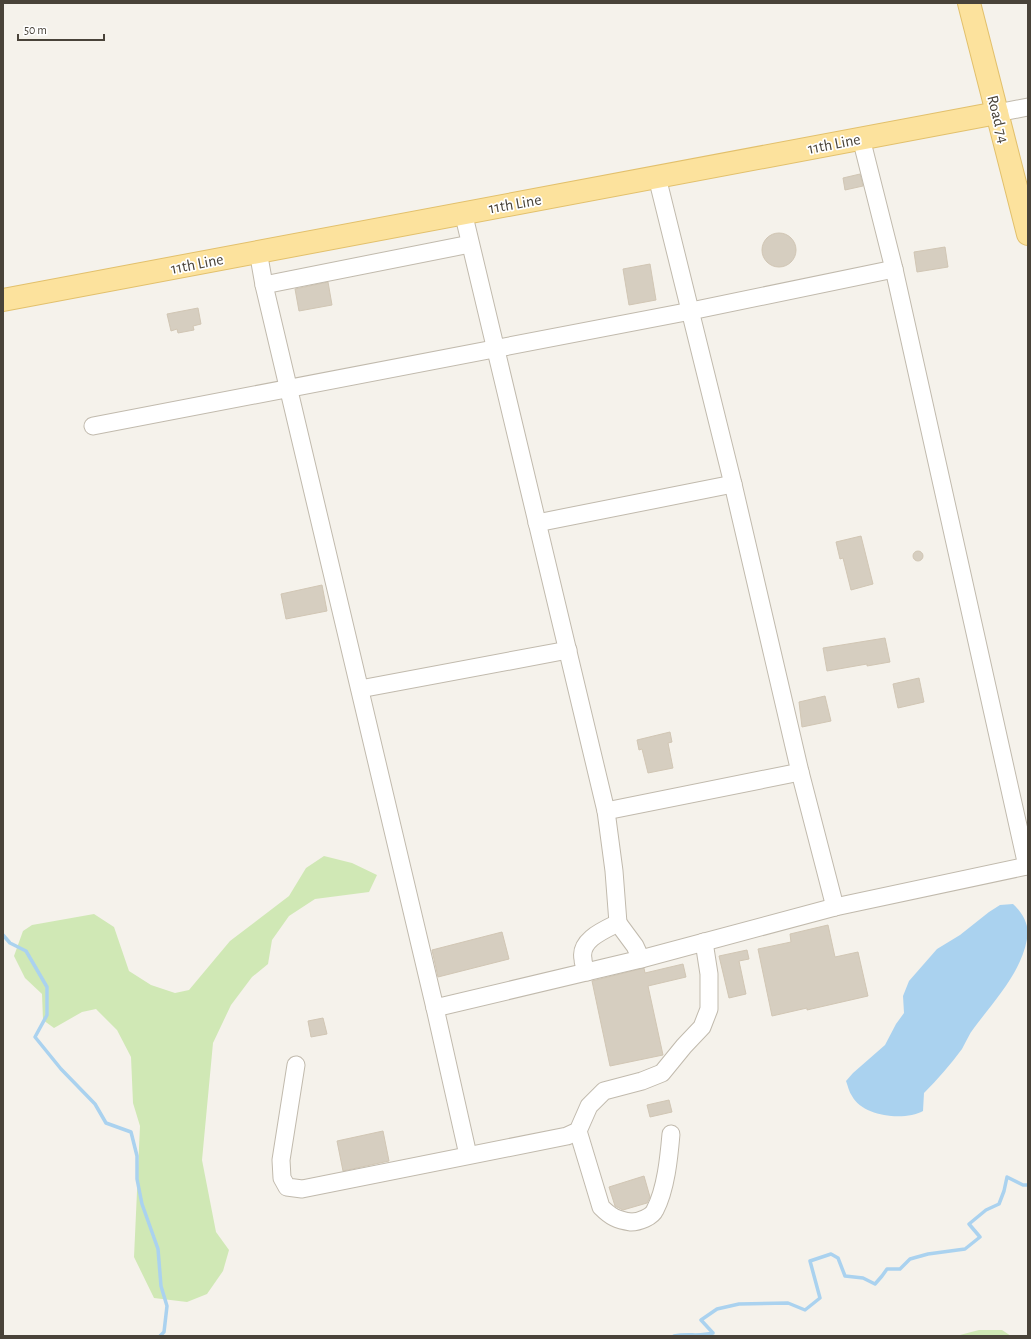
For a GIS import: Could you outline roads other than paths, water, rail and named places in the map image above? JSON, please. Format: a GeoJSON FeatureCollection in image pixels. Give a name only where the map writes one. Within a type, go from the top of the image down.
{"type":"FeatureCollection","features":[{"type":"Feature","properties":{"kind":"main road","name":"Road 74"},"geometry":{"type":"LineString","coordinates":[[969,3],[1028,234]]}},
{"type":"Feature","properties":{"kind":"main road","name":"11th Line"},"geometry":{"type":"LineString","coordinates":[[3,300],[463,212],[997,113]]}},
{"type":"Feature","properties":{"kind":"street","name":"11th Line"},"geometry":{"type":"LineString","coordinates":[[997,113],[1028,107]]}},
{"type":"Feature","properties":{"kind":"street"},"geometry":{"type":"LineString","coordinates":[[435,1008],[641,959],[836,907],[1027,866],[894,268],[861,138]]}},
{"type":"Feature","properties":{"kind":"street"},"geometry":{"type":"LineString","coordinates":[[657,177],[733,484],[800,772],[836,907]]}},
{"type":"Feature","properties":{"kind":"street"},"geometry":{"type":"LineString","coordinates":[[463,212],[606,810],[614,871],[618,923],[635,946],[641,959]]}},
{"type":"Feature","properties":{"kind":"street"},"geometry":{"type":"LineString","coordinates":[[264,285],[470,244]]}},
{"type":"Feature","properties":{"kind":"street"},"geometry":{"type":"LineString","coordinates":[[258,251],[264,285],[435,1008],[468,1155]]}},
{"type":"Feature","properties":{"kind":"street"},"geometry":{"type":"LineString","coordinates":[[93,426],[691,311],[894,268]]}},
{"type":"Feature","properties":{"kind":"street"},"geometry":{"type":"LineString","coordinates":[[537,523],[733,484]]}},
{"type":"Feature","properties":{"kind":"street"},"geometry":{"type":"LineString","coordinates":[[360,689],[568,650]]}},
{"type":"Feature","properties":{"kind":"street"},"geometry":{"type":"LineString","coordinates":[[606,810],[800,772]]}},
{"type":"Feature","properties":{"kind":"street"},"geometry":{"type":"LineString","coordinates":[[587,972],[582,958],[584,946],[597,934],[618,923]]}},
{"type":"Feature","properties":{"kind":"street"},"geometry":{"type":"LineString","coordinates":[[671,1134],[668,1165],[655,1211],[646,1218],[635,1222],[623,1221],[611,1216],[601,1207],[578,1131],[589,1106],[604,1091],[642,1081],[662,1073],[702,1026],[709,1009],[709,974],[704,942]]}},
{"type":"Feature","properties":{"kind":"street"},"geometry":{"type":"LineString","coordinates":[[296,1065],[280,1160],[282,1178],[287,1187],[302,1189],[567,1136],[578,1131]]}},
{"type":"Feature","properties":{"kind":"water"},"geometry":{"type":"Polygon","coordinates":[[[1013,904],[1020,911],[1025,920],[1028,934],[1024,951],[1019,963],[1006,986],[972,1030],[962,1049],[944,1072],[924,1093],[923,1111],[906,1116],[885,1115],[865,1109],[857,1103],[849,1091],[846,1081],[885,1045],[896,1024],[904,1013],[903,996],[909,981],[937,949],[960,935],[1000,905],[1013,904]]]}},
{"type":"Feature","properties":{"kind":"waterway"},"geometry":{"type":"LineString","coordinates":[[3,935],[10,943],[26,951],[47,987],[47,1015],[35,1037],[61,1069],[95,1104],[106,1123],[131,1132],[137,1156],[137,1179],[142,1204],[158,1249],[161,1286],[167,1306],[164,1332],[160,1336]]}},
{"type":"Feature","properties":{"kind":"waterway"},"geometry":{"type":"LineString","coordinates":[[674,1336],[703,1335],[713,1333],[701,1320],[717,1309],[739,1304],[788,1303],[805,1310],[820,1298],[810,1261],[831,1254],[838,1258],[845,1276],[863,1278],[875,1284],[887,1269],[900,1269],[910,1259],[928,1254],[965,1249],[980,1237],[969,1224],[986,1210],[999,1204],[1007,1177],[1023,1185],[1028,1185]]}}]}
